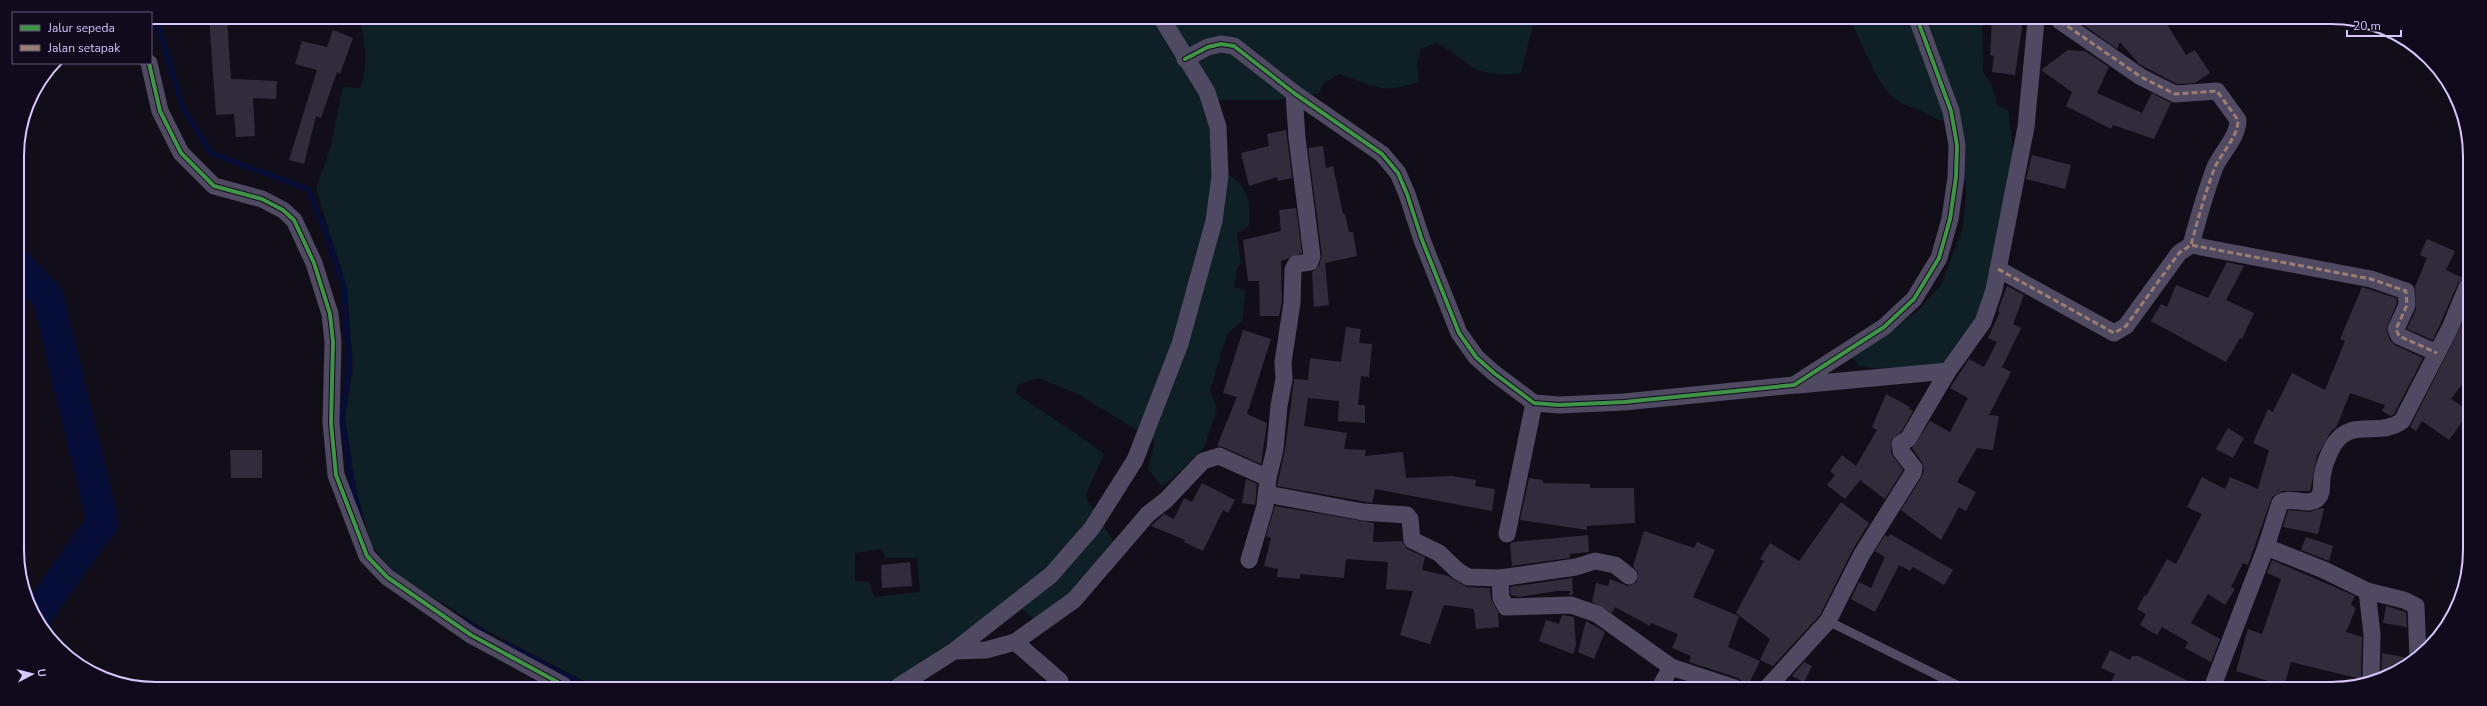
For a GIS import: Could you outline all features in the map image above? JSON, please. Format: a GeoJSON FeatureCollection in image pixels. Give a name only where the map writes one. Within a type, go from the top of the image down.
{"type":"FeatureCollection","features":[{"type":"Feature","properties":{"kind":"street"},"geometry":{"type":"LineString","coordinates":[[905,682],[954,651],[1051,575],[1092,528],[1135,460],[1180,344],[1214,221],[1220,176],[1218,127],[1207,92],[1185,59],[1165,24]]}},
{"type":"Feature","properties":{"kind":"street"},"geometry":{"type":"LineString","coordinates":[[1794,385],[1884,327],[1914,299],[1939,258],[1950,219],[1956,177],[1957,145],[1951,111],[1919,24]]}},
{"type":"Feature","properties":{"kind":"street"},"geometry":{"type":"LineString","coordinates":[[1772,682],[1828,621],[1862,554],[1913,473],[1914,468],[1901,451],[1900,444],[1908,439],[1948,371],[1983,322],[1998,269],[2026,127],[2036,24]]}},
{"type":"Feature","properties":{"kind":"street"},"geometry":{"type":"LineString","coordinates":[[1998,269],[2114,333],[2126,326],[2179,253],[2191,245],[2200,210],[2216,166],[2235,132],[2238,120],[2217,91],[2175,94],[2142,77],[2064,24]]}},
{"type":"Feature","properties":{"kind":"street"},"geometry":{"type":"LineString","coordinates":[[1185,59],[1208,47],[1221,44],[1234,46],[1294,93],[1382,154],[1398,173],[1459,333],[1476,357],[1534,403],[1559,405],[1624,402],[1948,371]]}},
{"type":"Feature","properties":{"kind":"street"},"geometry":{"type":"LineString","coordinates":[[149,64],[160,111],[181,153],[214,186],[262,199],[283,210],[294,220],[314,263],[330,314],[332,342],[331,423],[336,475],[367,556],[387,577],[471,635],[557,682]]}},
{"type":"Feature","properties":{"kind":"street"},"geometry":{"type":"LineString","coordinates":[[1249,560],[1265,506],[1267,486],[1275,449],[1279,406],[1284,378],[1283,362],[1292,303],[1292,270],[1296,264],[1310,262],[1312,256],[1297,138],[1294,93]]}},
{"type":"Feature","properties":{"kind":"street"},"geometry":{"type":"LineString","coordinates":[[2191,245],[2371,279],[2400,287],[2406,291],[2408,297],[2407,305],[2396,329],[2399,336],[2437,353]]}},
{"type":"Feature","properties":{"kind":"street"},"geometry":{"type":"LineString","coordinates":[[2214,682],[2266,547],[2280,503],[2284,500],[2311,502],[2317,498],[2321,493],[2322,476],[2327,460],[2334,446],[2343,434],[2367,428],[2388,429],[2402,421],[2437,353],[2463,296]]}},
{"type":"Feature","properties":{"kind":"street"},"geometry":{"type":"LineString","coordinates":[[1507,534],[1534,403]]}},
{"type":"Feature","properties":{"kind":"street"},"geometry":{"type":"LineString","coordinates":[[954,651],[986,650],[1015,642],[1074,600],[1148,514],[1166,500],[1203,461],[1219,456],[1267,486],[1363,512],[1407,515],[1410,519],[1412,540],[1439,553],[1462,574],[1468,577],[1500,578],[1576,566],[1595,561],[1615,565],[1629,576]]}},
{"type":"Feature","properties":{"kind":"street"},"geometry":{"type":"LineString","coordinates":[[2266,547],[2324,570],[2367,591],[2404,600],[2416,606],[2418,649]]}},
{"type":"Feature","properties":{"kind":"street"},"geometry":{"type":"LineString","coordinates":[[1500,578],[1501,598],[1506,607],[1571,605],[1597,614],[1671,667],[1717,682]]}},
{"type":"Feature","properties":{"kind":"street"},"geometry":{"type":"LineString","coordinates":[[2367,591],[2372,634],[2370,676]]}},
{"type":"Feature","properties":{"kind":"street"},"geometry":{"type":"LineString","coordinates":[[1015,642],[1060,681]]}},
{"type":"Feature","properties":{"kind":"street"},"geometry":{"type":"LineString","coordinates":[[1663,682],[1671,667]]}},
{"type":"Feature","properties":{"kind":"lane"},"geometry":{"type":"LineString","coordinates":[[1828,621],[1951,682]]}},
{"type":"Feature","properties":{"kind":"shaded area"},"geometry":{"type":"Polygon","coordinates":[[[360,24],[1533,24],[1521,73],[1496,74],[1483,72],[1472,67],[1446,48],[1436,43],[1421,49],[1417,64],[1419,82],[1403,86],[1381,88],[1339,74],[1324,83],[1319,93],[1278,100],[1203,100],[1211,126],[1215,165],[1239,183],[1244,189],[1249,204],[1249,226],[1237,233],[1241,264],[1237,268],[1234,287],[1246,290],[1242,321],[1227,334],[1210,391],[1217,409],[1204,447],[1171,480],[1162,486],[1148,469],[1155,441],[1078,394],[1038,378],[1018,385],[1015,393],[1077,434],[1104,454],[1085,496],[1115,544],[1070,598],[1036,620],[1010,600],[893,682],[586,682],[488,631],[426,593],[394,572],[371,545],[356,488],[345,418],[353,368],[347,287],[316,189],[331,146],[343,87],[360,88],[363,79],[365,61],[360,24]],[[882,549],[855,553],[855,581],[869,582],[875,597],[920,592],[917,558],[885,558],[882,549]]]}},
{"type":"Feature","properties":{"kind":"shaded area"},"geometry":{"type":"Polygon","coordinates":[[[1852,24],[1982,24],[1983,72],[1992,85],[1997,106],[2008,110],[2013,149],[1993,271],[1975,326],[1941,366],[1876,368],[1859,366],[1851,356],[1917,312],[1941,285],[1963,228],[1966,194],[1964,151],[1960,124],[1937,119],[1896,100],[1881,83],[1865,53],[1852,24]]]}},
{"type":"Feature","properties":{"kind":"building"},"geometry":{"type":"Polygon","coordinates":[[[210,24],[227,24],[231,79],[277,81],[276,99],[253,98],[255,136],[236,137],[234,114],[216,115],[210,24]]]}},
{"type":"Feature","properties":{"kind":"building"},"geometry":{"type":"Polygon","coordinates":[[[1992,24],[2023,24],[2015,75],[1992,72],[1994,56],[1990,55],[1992,24]]]}},
{"type":"Feature","properties":{"kind":"building"},"geometry":{"type":"Polygon","coordinates":[[[2082,24],[2167,24],[2186,55],[2195,50],[2210,73],[2195,83],[2177,84],[2139,64],[2120,42],[2117,49],[2082,24]]]}},
{"type":"Feature","properties":{"kind":"building"},"geometry":{"type":"Polygon","coordinates":[[[333,30],[353,38],[340,74],[337,72],[321,118],[316,116],[304,164],[289,160],[317,70],[295,64],[302,41],[327,47],[333,30]]]}},
{"type":"Feature","properties":{"kind":"building"},"geometry":{"type":"Polygon","coordinates":[[[2068,50],[2085,51],[2109,67],[2097,93],[2142,113],[2152,93],[2171,103],[2154,139],[2113,125],[2111,129],[2066,106],[2072,92],[2041,70],[2068,50]]]}},
{"type":"Feature","properties":{"kind":"building"},"geometry":{"type":"Polygon","coordinates":[[[1286,130],[1292,178],[1278,181],[1277,177],[1249,186],[1241,153],[1269,146],[1267,134],[1286,130]]]}},
{"type":"Feature","properties":{"kind":"building"},"geometry":{"type":"Polygon","coordinates":[[[1323,146],[1326,168],[1333,166],[1343,214],[1345,214],[1349,232],[1353,232],[1357,256],[1325,263],[1329,305],[1314,307],[1312,272],[1319,266],[1322,255],[1308,148],[1323,146]]]}},
{"type":"Feature","properties":{"kind":"building"},"geometry":{"type":"Polygon","coordinates":[[[2032,155],[2071,165],[2065,189],[2026,179],[2032,155]]]}},
{"type":"Feature","properties":{"kind":"building"},"geometry":{"type":"Polygon","coordinates":[[[1296,208],[1302,253],[1281,261],[1282,302],[1279,316],[1260,316],[1259,281],[1248,281],[1243,240],[1281,231],[1279,210],[1296,208]]]}},
{"type":"Feature","properties":{"kind":"building"},"geometry":{"type":"Polygon","coordinates":[[[2427,239],[2455,251],[2446,270],[2463,278],[2458,283],[2433,340],[2407,329],[2416,309],[2415,287],[2427,258],[2420,255],[2427,239]]]}},
{"type":"Feature","properties":{"kind":"building"},"geometry":{"type":"Polygon","coordinates":[[[2227,262],[2244,266],[2226,300],[2254,313],[2242,339],[2240,338],[2226,362],[2151,321],[2161,304],[2167,307],[2176,285],[2208,298],[2227,262]]]}},
{"type":"Feature","properties":{"kind":"building"},"geometry":{"type":"Polygon","coordinates":[[[2007,286],[2024,295],[2013,324],[2021,328],[2002,367],[2011,372],[1989,415],[1999,416],[1993,450],[1977,448],[1957,482],[1976,492],[1966,511],[1959,507],[1941,540],[1901,510],[1921,478],[1924,470],[1922,462],[1912,448],[1930,421],[1950,432],[1968,398],[1950,388],[1969,359],[1984,367],[1997,342],[1988,338],[2000,312],[1998,311],[2007,286]]]}},
{"type":"Feature","properties":{"kind":"building"},"geometry":{"type":"Polygon","coordinates":[[[2362,287],[2396,298],[2397,303],[2386,329],[2390,340],[2395,345],[2423,358],[2394,414],[2391,416],[2382,411],[2385,405],[2350,393],[2336,428],[2332,430],[2317,456],[2310,491],[2283,491],[2272,497],[2248,565],[2243,563],[2231,587],[2235,589],[2225,605],[2208,594],[2191,623],[2220,639],[2211,662],[2185,648],[2188,642],[2162,627],[2157,635],[2140,625],[2146,614],[2137,609],[2167,559],[2176,564],[2202,514],[2187,507],[2202,477],[2225,489],[2230,477],[2258,489],[2269,450],[2253,443],[2268,409],[2273,412],[2292,373],[2325,390],[2345,341],[2340,339],[2362,287]]]}},
{"type":"Feature","properties":{"kind":"building"},"geometry":{"type":"Polygon","coordinates":[[[2463,322],[2463,383],[2451,399],[2463,407],[2463,420],[2449,440],[2422,421],[2416,431],[2410,427],[2463,322]]]}},
{"type":"Feature","properties":{"kind":"building"},"geometry":{"type":"Polygon","coordinates":[[[1346,327],[1361,329],[1359,343],[1372,344],[1369,377],[1361,376],[1358,405],[1365,405],[1365,423],[1338,421],[1339,401],[1308,398],[1304,426],[1347,433],[1344,449],[1366,450],[1365,456],[1403,452],[1406,478],[1452,476],[1476,480],[1475,486],[1495,489],[1492,511],[1375,489],[1372,503],[1277,486],[1285,450],[1294,379],[1308,380],[1310,358],[1341,362],[1346,327]]]}},
{"type":"Feature","properties":{"kind":"building"},"geometry":{"type":"Polygon","coordinates":[[[1243,330],[1271,339],[1247,414],[1267,423],[1261,464],[1223,447],[1217,446],[1237,397],[1223,393],[1243,330]]]}},
{"type":"Feature","properties":{"kind":"building"},"geometry":{"type":"Polygon","coordinates":[[[1886,394],[1910,407],[1909,409],[1913,411],[1901,432],[1891,440],[1891,453],[1903,470],[1885,499],[1860,480],[1845,499],[1827,485],[1835,475],[1830,471],[1842,455],[1856,466],[1877,430],[1872,427],[1886,394]]]}},
{"type":"Feature","properties":{"kind":"building"},"geometry":{"type":"Polygon","coordinates":[[[2228,428],[2244,438],[2233,458],[2216,449],[2228,428]]]}},
{"type":"Feature","properties":{"kind":"building"},"geometry":{"type":"Polygon","coordinates":[[[230,450],[262,450],[262,478],[231,478],[230,450]]]}},
{"type":"Feature","properties":{"kind":"building"},"geometry":{"type":"Polygon","coordinates":[[[1529,478],[1543,480],[1543,483],[1590,484],[1590,488],[1634,488],[1635,523],[1587,526],[1587,530],[1520,520],[1529,478]]]}},
{"type":"Feature","properties":{"kind":"building"},"geometry":{"type":"Polygon","coordinates":[[[1246,479],[1257,484],[1255,505],[1242,503],[1246,479]]]}},
{"type":"Feature","properties":{"kind":"building"},"geometry":{"type":"Polygon","coordinates":[[[1202,483],[1235,500],[1228,513],[1223,510],[1203,551],[1184,542],[1185,540],[1151,526],[1164,514],[1174,519],[1184,498],[1192,502],[1202,483]]]}},
{"type":"Feature","properties":{"kind":"building"},"geometry":{"type":"Polygon","coordinates":[[[1841,502],[1869,523],[1853,549],[1820,615],[1773,666],[1760,660],[1770,639],[1736,613],[1764,561],[1760,559],[1770,543],[1799,561],[1841,502]]]}},
{"type":"Feature","properties":{"kind":"building"},"geometry":{"type":"Polygon","coordinates":[[[1275,506],[1374,523],[1373,542],[1402,541],[1407,549],[1425,557],[1422,570],[1448,576],[1467,587],[1490,588],[1491,599],[1498,612],[1499,627],[1476,629],[1474,609],[1444,605],[1430,644],[1400,635],[1413,591],[1386,589],[1388,562],[1346,559],[1344,578],[1300,574],[1300,579],[1277,577],[1278,569],[1264,566],[1271,538],[1266,536],[1275,506]]]}},
{"type":"Feature","properties":{"kind":"building"},"geometry":{"type":"Polygon","coordinates":[[[2321,508],[2324,509],[2318,534],[2283,527],[2288,510],[2310,512],[2321,508]]]}},
{"type":"Feature","properties":{"kind":"building"},"geometry":{"type":"Polygon","coordinates":[[[1644,531],[1694,548],[1697,542],[1715,550],[1693,597],[1739,616],[1728,647],[1760,661],[1750,682],[1743,682],[1738,678],[1689,662],[1691,656],[1672,648],[1678,634],[1651,623],[1650,626],[1615,607],[1612,613],[1592,602],[1596,583],[1608,586],[1610,579],[1628,586],[1637,582],[1638,573],[1633,566],[1644,531]]]}},
{"type":"Feature","properties":{"kind":"building"},"geometry":{"type":"Polygon","coordinates":[[[1890,534],[1953,570],[1944,585],[1913,567],[1910,571],[1899,565],[1875,612],[1851,599],[1859,582],[1871,588],[1885,557],[1875,551],[1885,535],[1888,537],[1890,534]]]}},
{"type":"Feature","properties":{"kind":"building"},"geometry":{"type":"Polygon","coordinates":[[[1588,535],[1589,552],[1570,554],[1570,558],[1512,566],[1510,544],[1513,542],[1588,535]]]}},
{"type":"Feature","properties":{"kind":"building"},"geometry":{"type":"Polygon","coordinates":[[[2306,537],[2333,546],[2329,561],[2301,550],[2306,537]]]}},
{"type":"Feature","properties":{"kind":"building"},"geometry":{"type":"Polygon","coordinates":[[[2272,560],[2355,596],[2351,605],[2356,608],[2346,632],[2362,637],[2361,678],[2291,662],[2285,682],[2271,682],[2236,671],[2248,629],[2262,634],[2281,579],[2267,573],[2272,560]]]}},
{"type":"Feature","properties":{"kind":"building"},"geometry":{"type":"Polygon","coordinates":[[[910,562],[912,586],[882,588],[881,565],[910,562]]]}},
{"type":"Feature","properties":{"kind":"building"},"geometry":{"type":"Polygon","coordinates":[[[1572,578],[1573,595],[1569,595],[1571,591],[1556,591],[1519,597],[1511,595],[1510,587],[1572,578]]]}},
{"type":"Feature","properties":{"kind":"building"},"geometry":{"type":"Polygon","coordinates":[[[2386,606],[2406,612],[2407,627],[2383,623],[2386,606]]]}},
{"type":"Feature","properties":{"kind":"building"},"geometry":{"type":"Polygon","coordinates":[[[1562,615],[1574,617],[1576,645],[1573,654],[1539,641],[1546,620],[1559,624],[1562,615]]]}},
{"type":"Feature","properties":{"kind":"building"},"geometry":{"type":"Polygon","coordinates":[[[1586,621],[1605,632],[1594,659],[1578,652],[1586,621]]]}},
{"type":"Feature","properties":{"kind":"building"},"geometry":{"type":"Polygon","coordinates":[[[2110,650],[2130,660],[2132,656],[2138,656],[2190,682],[2111,682],[2115,674],[2101,668],[2110,650]]]}},
{"type":"Feature","properties":{"kind":"building"},"geometry":{"type":"Polygon","coordinates":[[[2382,653],[2407,658],[2397,664],[2381,672],[2382,653]]]}},
{"type":"Feature","properties":{"kind":"building"},"geometry":{"type":"Polygon","coordinates":[[[1804,662],[1812,666],[1804,682],[1792,676],[1804,662]]]}},
{"type":"Feature","properties":{"kind":"waterway"},"geometry":{"type":"LineString","coordinates":[[155,24],[159,28],[183,108],[211,153],[308,189],[324,227],[344,287],[349,368],[342,418],[353,489],[360,517]]}},
{"type":"Feature","properties":{"kind":"waterway"},"geometry":{"type":"LineString","coordinates":[[24,272],[48,297],[103,522],[39,611]]}},
{"type":"Feature","properties":{"kind":"waterway"},"geometry":{"type":"LineString","coordinates":[[466,622],[486,634]]}},
{"type":"Feature","properties":{"kind":"waterway"},"geometry":{"type":"LineString","coordinates":[[506,644],[578,682]]}},
{"type":"Feature","properties":{"kind":"marked path"},"geometry":{"type":"LineString","coordinates":[[2064,24],[2141,77],[2175,94],[2217,91],[2238,120],[2233,138],[2215,167],[2191,245]]}},
{"type":"Feature","properties":{"kind":"marked path"},"geometry":{"type":"LineString","coordinates":[[1998,269],[2114,333],[2126,326],[2179,253],[2191,245],[2371,279],[2406,291],[2407,305],[2396,329],[2399,336],[2437,353]]}},
{"type":"Feature","properties":{"kind":"cycle path"},"geometry":{"type":"LineString","coordinates":[[1185,59],[1208,47],[1221,44],[1234,46],[1294,93],[1382,154],[1398,173],[1407,194],[1422,240],[1459,333],[1476,357],[1494,373],[1534,403],[1559,405],[1624,402],[1794,385],[1884,327],[1914,299],[1939,258],[1950,219],[1956,177],[1957,145],[1951,111],[1919,24]]}},
{"type":"Feature","properties":{"kind":"cycle path"},"geometry":{"type":"LineString","coordinates":[[149,64],[160,111],[181,153],[214,186],[262,199],[283,210],[294,220],[314,263],[330,314],[333,342],[331,423],[336,475],[367,556],[387,577],[471,635],[557,682]]}}]}
